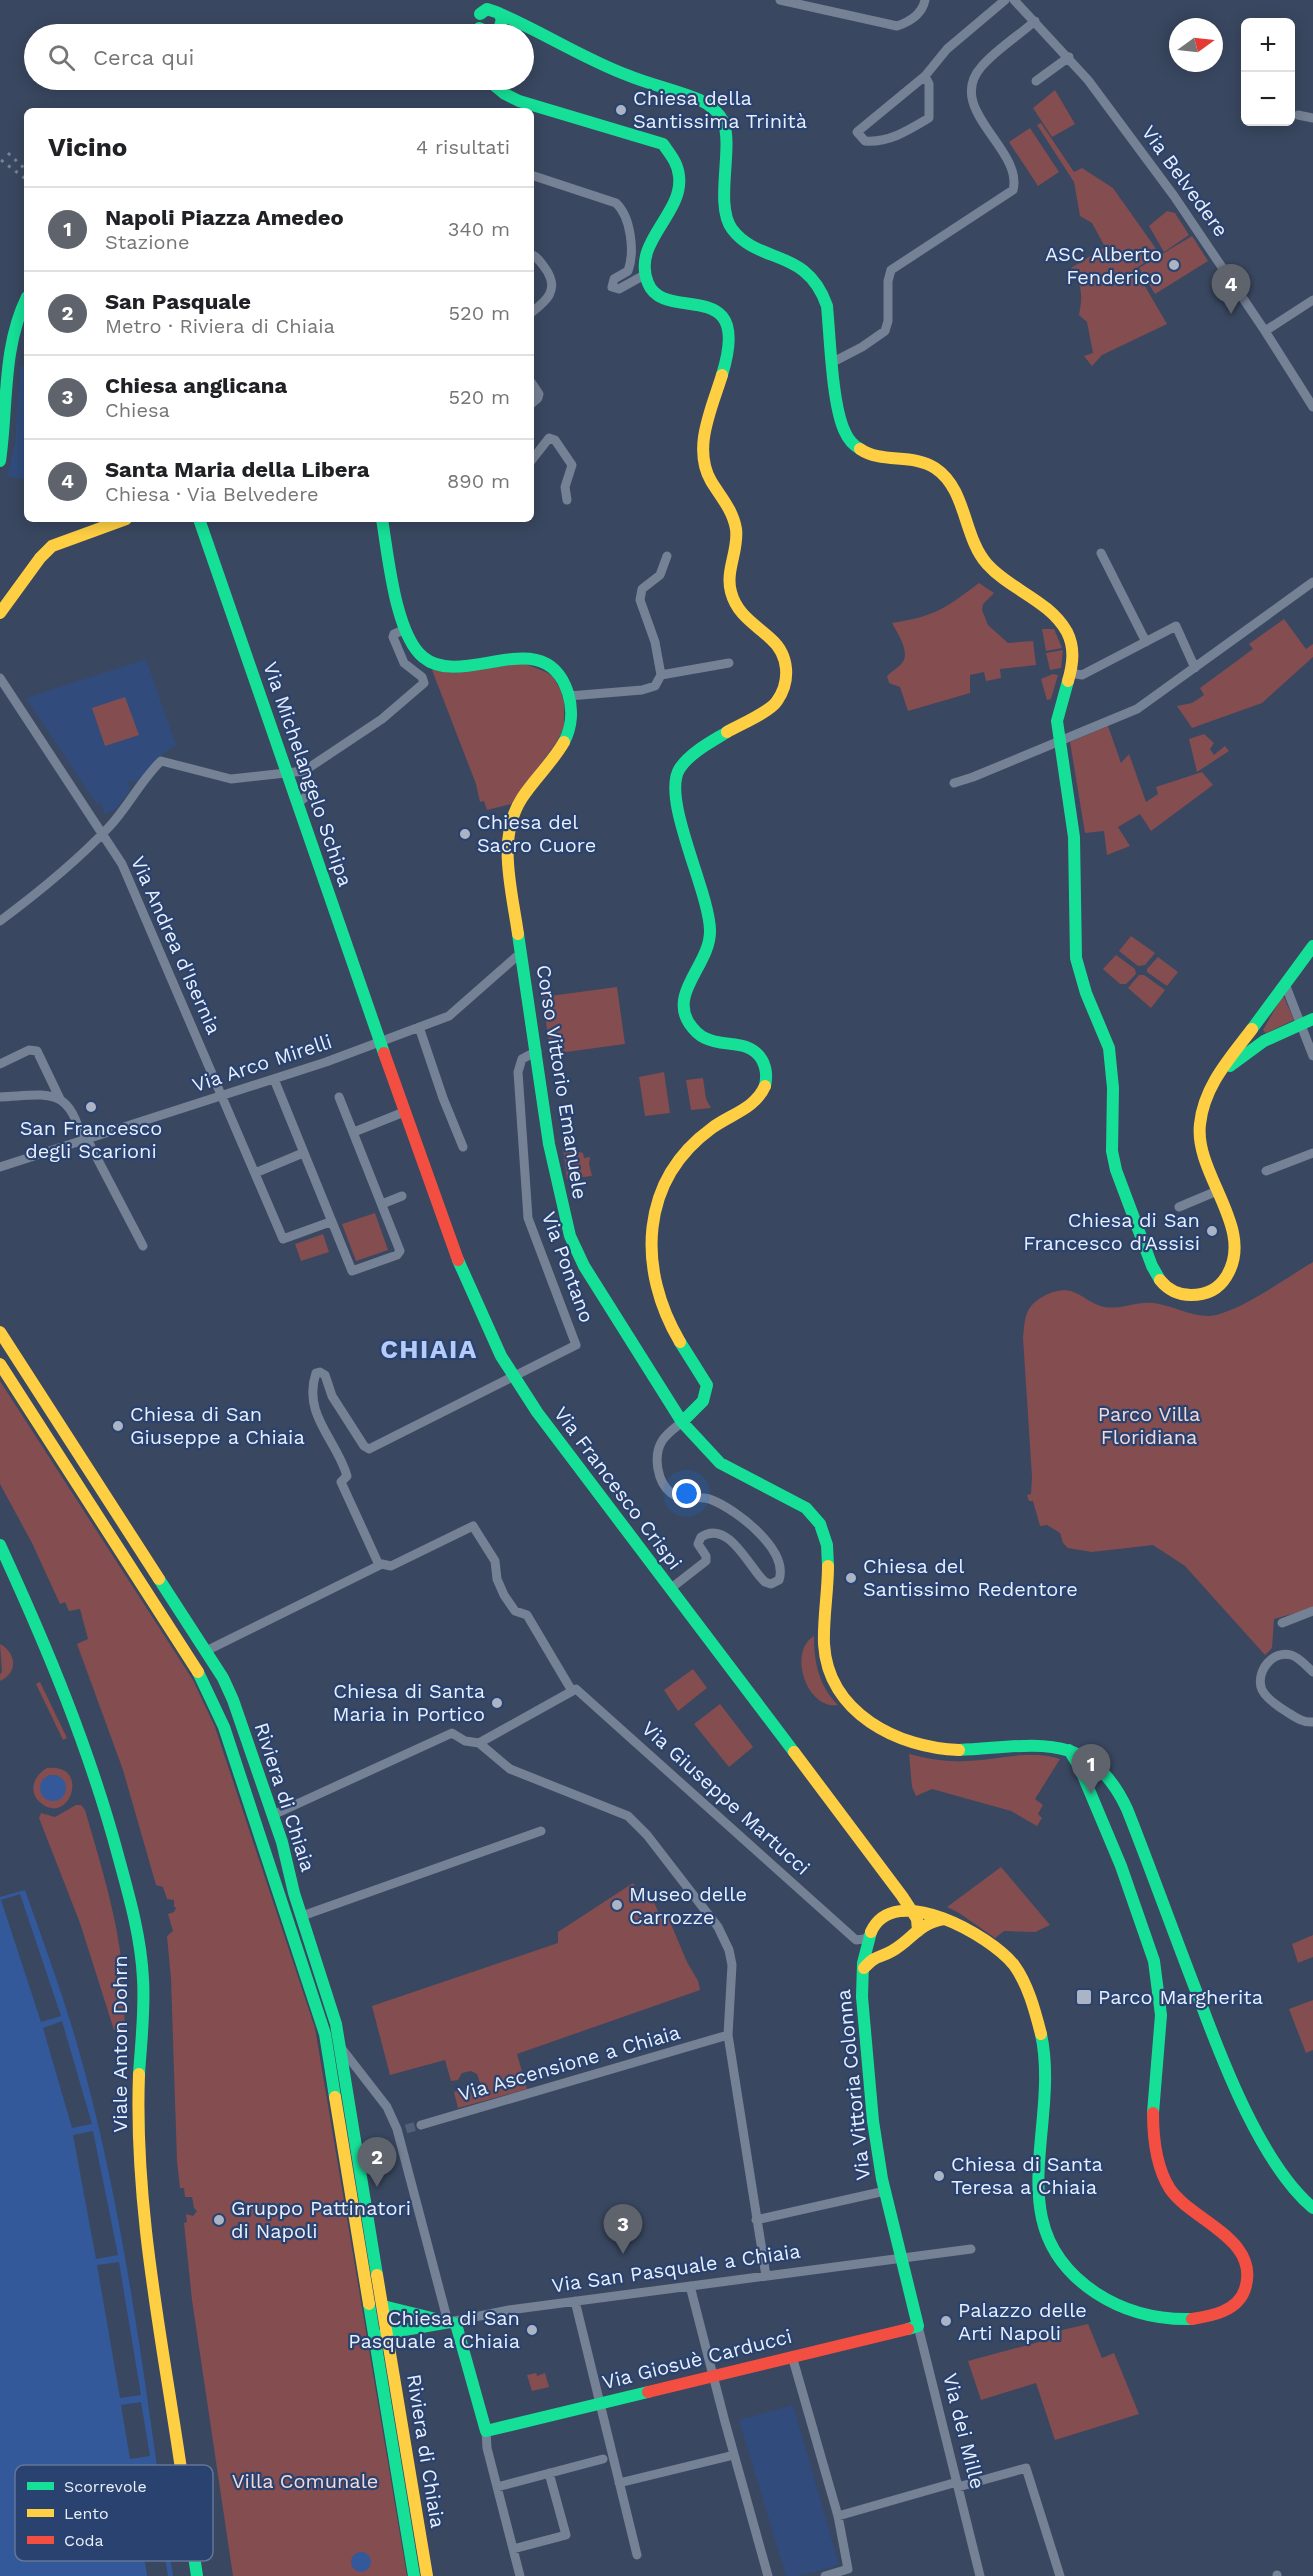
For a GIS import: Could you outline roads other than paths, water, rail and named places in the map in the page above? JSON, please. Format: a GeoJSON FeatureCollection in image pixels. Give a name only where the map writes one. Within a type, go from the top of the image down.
{"type":"FeatureCollection","features":[{"type":"Feature","properties":{"kind":"street"},"geometry":{"type":"LineString","coordinates":[[483,24],[478,19],[484,0]]}},
{"type":"Feature","properties":{"kind":"street"},"geometry":{"type":"LineString","coordinates":[[780,0],[897,26],[906,24],[917,15],[925,0]]}},
{"type":"Feature","properties":{"kind":"street"},"geometry":{"type":"LineString","coordinates":[[925,76],[928,84],[929,118],[896,136],[876,142],[865,141],[857,132],[925,76],[947,49],[1005,0]]}},
{"type":"Feature","properties":{"kind":"street","name":"Via Belvedere"},"geometry":{"type":"LineString","coordinates":[[1014,0],[1069,57],[1174,196],[1313,407]]}},
{"type":"Feature","properties":{"kind":"street"},"geometry":{"type":"LineString","coordinates":[[480,14],[494,7],[520,24]]}},
{"type":"Feature","properties":{"kind":"street"},"geometry":{"type":"LineString","coordinates":[[494,7],[502,21],[498,24]]}},
{"type":"Feature","properties":{"kind":"street"},"geometry":{"type":"LineString","coordinates":[[833,362],[862,347],[885,331],[888,321],[888,281],[891,270],[1013,190],[1014,173],[976,113],[972,90],[981,66],[1035,21]]}},
{"type":"Feature","properties":{"kind":"street"},"geometry":{"type":"LineString","coordinates":[[534,29],[626,75],[700,100],[714,108],[723,122],[726,134],[724,190],[728,220],[732,229],[750,244],[791,261],[809,274],[823,294],[827,306],[841,427],[851,444],[871,454],[920,463],[937,470],[954,493],[979,554],[987,564],[1054,615],[1062,624],[1073,648],[1070,673],[1059,705],[1057,722],[1074,837],[1076,958],[1086,993],[1109,1048],[1113,1088],[1112,1151],[1116,1170],[1152,1266],[1159,1278],[1174,1292],[1188,1295],[1208,1293],[1219,1287],[1235,1263],[1236,1243],[1200,1138],[1209,1092],[1313,946]]}},
{"type":"Feature","properties":{"kind":"street"},"geometry":{"type":"LineString","coordinates":[[1036,81],[1069,57]]}},
{"type":"Feature","properties":{"kind":"street"},"geometry":{"type":"LineString","coordinates":[[500,90],[519,101],[663,144],[675,157],[679,175],[678,194],[648,249],[646,274],[653,290],[663,298],[706,304],[720,314],[728,328],[729,347],[704,434],[703,459],[714,490],[732,515],[736,526],[737,538],[730,568],[729,590],[738,612],[777,643],[787,668],[785,687],[777,702],[694,754],[681,768],[674,791],[677,809],[710,922],[710,943],[686,988],[684,1013],[693,1028],[707,1039],[736,1042],[749,1046],[764,1063],[767,1076],[763,1091],[754,1102],[711,1129],[691,1147],[670,1173],[652,1223],[649,1248],[651,1269],[660,1302],[669,1322],[707,1385],[703,1401],[664,1439],[658,1450],[658,1468],[667,1488],[674,1495],[712,1500],[742,1520],[771,1547],[778,1560],[780,1576],[779,1581],[765,1582],[733,1543],[721,1535],[709,1534],[702,1536],[698,1544],[706,1556],[706,1561],[670,1589]]}},
{"type":"Feature","properties":{"kind":"street"},"geometry":{"type":"LineString","coordinates":[[1298,115],[1313,118]]}},
{"type":"Feature","properties":{"kind":"street"},"geometry":{"type":"LineString","coordinates":[[534,176],[616,203],[620,207],[631,237],[633,250],[628,271],[614,279],[612,287],[619,289],[646,274]]}},
{"type":"Feature","properties":{"kind":"street"},"geometry":{"type":"LineString","coordinates":[[534,256],[541,262],[550,276],[553,288],[548,299],[534,311]]}},
{"type":"Feature","properties":{"kind":"street"},"geometry":{"type":"LineString","coordinates":[[1265,331],[1313,300]]}},
{"type":"Feature","properties":{"kind":"street"},"geometry":{"type":"LineString","coordinates":[[0,461],[5,432],[10,334],[24,302]]}},
{"type":"Feature","properties":{"kind":"street"},"geometry":{"type":"LineString","coordinates":[[534,386],[539,394],[534,401]]}},
{"type":"Feature","properties":{"kind":"street"},"geometry":{"type":"LineString","coordinates":[[534,457],[549,438],[555,440],[572,465],[565,487],[567,500]]}},
{"type":"Feature","properties":{"kind":"street"},"geometry":{"type":"LineString","coordinates":[[0,613],[40,558],[52,546],[118,522]]}},
{"type":"Feature","properties":{"kind":"street","name":"Via Michelangelo Schipa"},"geometry":{"type":"LineString","coordinates":[[200,522],[379,1042]]}},
{"type":"Feature","properties":{"kind":"street"},"geometry":{"type":"LineString","coordinates":[[383,522],[397,598],[414,648],[432,664],[453,667],[524,657],[535,660],[554,670],[569,696],[654,687],[661,675],[655,642],[640,600],[642,589],[660,575],[667,556]]}},
{"type":"Feature","properties":{"kind":"street"},"geometry":{"type":"LineString","coordinates":[[1101,553],[1146,642]]}},
{"type":"Feature","properties":{"kind":"street"},"geometry":{"type":"LineString","coordinates":[[954,783],[1137,709],[1313,582]]}},
{"type":"Feature","properties":{"kind":"street"},"geometry":{"type":"LineString","coordinates":[[1070,673],[1082,675],[1176,626],[1195,668]]}},
{"type":"Feature","properties":{"kind":"street"},"geometry":{"type":"LineString","coordinates":[[0,921],[59,876],[84,852],[111,825],[161,761],[231,779],[303,771],[382,720],[423,684],[424,679],[402,660],[393,637],[394,634],[406,629]]}},
{"type":"Feature","properties":{"kind":"street"},"geometry":{"type":"LineString","coordinates":[[661,675],[729,663]]}},
{"type":"Feature","properties":{"kind":"street","name":"Via Andrea d'Isernia"},"geometry":{"type":"LineString","coordinates":[[1,683],[65,775],[122,864],[283,1239],[330,1222]]}},
{"type":"Feature","properties":{"kind":"street","name":"Corso Vittorio Emanuele"},"geometry":{"type":"LineString","coordinates":[[569,696],[571,723],[567,737],[523,795],[512,816],[508,838],[508,866],[549,1144],[570,1236],[584,1266],[682,1422],[706,1451],[720,1463],[806,1508],[817,1517],[828,1545],[822,1643],[824,1660],[838,1692],[861,1716],[904,1741],[933,1748],[961,1750],[1034,1743],[1068,1749],[1099,1767],[1112,1781],[1238,2096],[1287,2178],[1313,2208]]}},
{"type":"Feature","properties":{"kind":"street"},"geometry":{"type":"LineString","coordinates":[[297,801],[309,794],[303,771]]}},
{"type":"Feature","properties":{"kind":"street","name":"Via Arco Mirelli"},"geometry":{"type":"LineString","coordinates":[[0,1167],[274,1079],[419,1027],[453,1013],[516,957]]}},
{"type":"Feature","properties":{"kind":"street"},"geometry":{"type":"LineString","coordinates":[[1285,984],[1307,1022],[1313,1056]]}},
{"type":"Feature","properties":{"kind":"street"},"geometry":{"type":"LineString","coordinates":[[1220,1075],[1264,1041],[1307,1022]]}},
{"type":"Feature","properties":{"kind":"street"},"geometry":{"type":"LineString","coordinates":[[419,1027],[462,1147]]}},
{"type":"Feature","properties":{"kind":"street","name":"Via Francesco Crispi"},"geometry":{"type":"LineString","coordinates":[[379,1042],[456,1258],[488,1330],[513,1377],[902,1896],[910,1910]]}},
{"type":"Feature","properties":{"kind":"street"},"geometry":{"type":"LineString","coordinates":[[0,1064],[28,1050],[38,1053],[60,1099]]}},
{"type":"Feature","properties":{"kind":"street","name":"Via Pontano"},"geometry":{"type":"LineString","coordinates":[[381,1565],[341,1482],[346,1476],[343,1464],[329,1442],[314,1408],[312,1390],[316,1373],[320,1372],[324,1375],[332,1396],[364,1446],[369,1449],[576,1345],[528,1218],[518,1072],[522,1059],[537,1052]]}},
{"type":"Feature","properties":{"kind":"street"},"geometry":{"type":"LineString","coordinates":[[274,1079],[350,1270],[360,1269],[399,1253],[339,1097]]}},
{"type":"Feature","properties":{"kind":"street"},"geometry":{"type":"LineString","coordinates":[[0,1097],[49,1095],[67,1104],[84,1140],[143,1246]]}},
{"type":"Feature","properties":{"kind":"street"},"geometry":{"type":"LineString","coordinates":[[354,1132],[404,1112]]}},
{"type":"Feature","properties":{"kind":"street"},"geometry":{"type":"LineString","coordinates":[[255,1173],[303,1153]]}},
{"type":"Feature","properties":{"kind":"street"},"geometry":{"type":"LineString","coordinates":[[1266,1171],[1313,1153]]}},
{"type":"Feature","properties":{"kind":"street"},"geometry":{"type":"LineString","coordinates":[[1179,1207],[1217,1191]]}},
{"type":"Feature","properties":{"kind":"street"},"geometry":{"type":"LineString","coordinates":[[382,1204],[402,1196]]}},
{"type":"Feature","properties":{"kind":"street","name":"Riviera di Chiaia"},"geometry":{"type":"LineString","coordinates":[[0,1332],[231,1693],[273,1815],[331,2006],[340,2047],[427,2576]]}},
{"type":"Feature","properties":{"kind":"street","name":"Riviera di Chiaia"},"geometry":{"type":"LineString","coordinates":[[0,1364],[198,1671],[221,1720],[323,2026],[414,2576]]}},
{"type":"Feature","properties":{"kind":"street","name":"Via Giuseppe Martucci"},"geometry":{"type":"LineString","coordinates":[[381,1565],[391,1566],[473,1526],[495,1561],[497,1582],[505,1598],[515,1611],[527,1615],[572,1691],[576,1689],[855,1938],[864,1939],[871,1935]]}},
{"type":"Feature","properties":{"kind":"street","name":"Viale Anton Dohrn"},"geometry":{"type":"LineString","coordinates":[[0,1545],[26,1601],[83,1739],[107,1813],[137,1927],[143,1980],[139,2161],[143,2205],[179,2465]]}},
{"type":"Feature","properties":{"kind":"street"},"geometry":{"type":"LineString","coordinates":[[206,1651],[381,1565]]}},
{"type":"Feature","properties":{"kind":"street"},"geometry":{"type":"LineString","coordinates":[[1282,1623],[1313,1611]]}},
{"type":"Feature","properties":{"kind":"street"},"geometry":{"type":"LineString","coordinates":[[1313,1672],[1293,1655],[1285,1654],[1267,1663],[1260,1680],[1261,1689],[1281,1709],[1300,1720],[1313,1722]]}},
{"type":"Feature","properties":{"kind":"street"},"geometry":{"type":"LineString","coordinates":[[479,1743],[572,1691]]}},
{"type":"Feature","properties":{"kind":"street"},"geometry":{"type":"LineString","coordinates":[[273,1815],[450,1733],[470,1742],[479,1743],[510,1769],[581,1799],[621,1812],[641,1829],[722,1933],[732,1965],[728,2035],[766,2276]]}},
{"type":"Feature","properties":{"kind":"street"},"geometry":{"type":"LineString","coordinates":[[885,1953],[876,1946],[871,1935],[873,1927],[890,1914],[902,1909],[910,1910],[945,1919],[1005,1956],[1019,1973],[1044,2048],[1046,2062],[1036,2161],[1036,2194],[1042,2224],[1059,2260],[1089,2289],[1114,2302],[1153,2317],[1204,2319],[1233,2304],[1243,2294],[1247,2282],[1241,2251],[1229,2237],[1194,2213],[1175,2195],[1165,2179],[1158,2159],[1153,2123],[1161,2019],[1156,1967],[1139,1912],[1090,1791],[1075,1758],[1068,1749]]}},
{"type":"Feature","properties":{"kind":"street"},"geometry":{"type":"LineString","coordinates":[[1090,1791],[1092,1780],[1097,1773],[1112,1781]]}},
{"type":"Feature","properties":{"kind":"street"},"geometry":{"type":"LineString","coordinates":[[302,1916],[541,1831]]}},
{"type":"Feature","properties":{"kind":"street"},"geometry":{"type":"LineString","coordinates":[[910,1910],[917,1919],[918,1931]]}},
{"type":"Feature","properties":{"kind":"street"},"geometry":{"type":"LineString","coordinates":[[862,1974],[869,1961],[878,1954],[891,1952],[928,1922],[945,1919]]}},
{"type":"Feature","properties":{"kind":"street","name":"Via Vittoria Colonna"},"geometry":{"type":"LineString","coordinates":[[871,1935],[862,1974],[862,2012],[872,2110],[885,2191]]}},
{"type":"Feature","properties":{"kind":"street","name":"Via Ascensione a Chiaia"},"geometry":{"type":"LineString","coordinates":[[421,2125],[728,2035]]}},
{"type":"Feature","properties":{"kind":"street"},"geometry":{"type":"LineString","coordinates":[[340,2047],[402,2130],[449,2322]]}},
{"type":"Feature","properties":{"kind":"street"},"geometry":{"type":"LineString","coordinates":[[756,2220],[885,2191]]}},
{"type":"Feature","properties":{"kind":"street","name":"Via dei Mille"},"geometry":{"type":"LineString","coordinates":[[885,2191],[980,2576]]}},
{"type":"Feature","properties":{"kind":"street","name":"Via San Pasquale a Chiaia"},"geometry":{"type":"LineString","coordinates":[[387,2333],[468,2317],[575,2301],[971,2249]]}},
{"type":"Feature","properties":{"kind":"street"},"geometry":{"type":"LineString","coordinates":[[690,2286],[712,2376],[768,2576]]}},
{"type":"Feature","properties":{"kind":"street"},"geometry":{"type":"LineString","coordinates":[[575,2301],[637,2555]]}},
{"type":"Feature","properties":{"kind":"street"},"geometry":{"type":"LineString","coordinates":[[383,2306],[456,2324],[459,2328],[520,2576]]}},
{"type":"Feature","properties":{"kind":"street","name":"Via Giosuè Carducci"},"geometry":{"type":"LineString","coordinates":[[486,2431],[918,2326]]}},
{"type":"Feature","properties":{"kind":"street"},"geometry":{"type":"LineString","coordinates":[[375,2338],[387,2333]]}},
{"type":"Feature","properties":{"kind":"street"},"geometry":{"type":"LineString","coordinates":[[792,2356],[838,2516],[848,2570],[825,2576]]}},
{"type":"Feature","properties":{"kind":"street"},"geometry":{"type":"LineString","coordinates":[[619,2482],[734,2455]]}},
{"type":"Feature","properties":{"kind":"street"},"geometry":{"type":"LineString","coordinates":[[497,2487],[603,2459]]}},
{"type":"Feature","properties":{"kind":"street"},"geometry":{"type":"LineString","coordinates":[[838,2516],[1026,2468],[1060,2576]]}},
{"type":"Feature","properties":{"kind":"street"},"geometry":{"type":"LineString","coordinates":[[513,2549],[566,2535],[549,2473]]}},
{"type":"Feature","properties":{"kind":"street","name":"Viale Anton Dohrn"},"geometry":{"type":"LineString","coordinates":[[194,2561],[196,2576]]}},
{"type":"Feature","properties":{"kind":"tunnel"},"geometry":{"type":"LineString","coordinates":[[406,2129],[421,2125]]}},
{"type":"Feature","properties":{"kind":"railway"},"geometry":{"type":"LineString","coordinates":[[8,153],[24,168]]}},
{"type":"Feature","properties":{"kind":"railway"},"geometry":{"type":"LineString","coordinates":[[1,160],[24,178]]}},
{"type":"Feature","properties":{"kind":"place","name":"Chiesa della Santissima Trinità"},"geometry":{"type":"Point","coordinates":[621,110]}},
{"type":"Feature","properties":{"kind":"place","name":"ASC Alberto Fenderico"},"geometry":{"type":"Point","coordinates":[1174,265]}},
{"type":"Feature","properties":{"kind":"place","name":"Santa Maria della Libera"},"geometry":{"type":"Point","coordinates":[1231,314]}},
{"type":"Feature","properties":{"kind":"place","name":"Chiesa del Sacro Cuore"},"geometry":{"type":"Point","coordinates":[465,834]}},
{"type":"Feature","properties":{"kind":"place","name":"San Francesco degli Scarioni"},"geometry":{"type":"Point","coordinates":[91,1107]}},
{"type":"Feature","properties":{"kind":"place","name":"Chiesa di San Francesco d'Assisi"},"geometry":{"type":"Point","coordinates":[1212,1231]}},
{"type":"Feature","properties":{"kind":"place","name":"Chiesa di San Giuseppe a Chiaia"},"geometry":{"type":"Point","coordinates":[118,1426]}},
{"type":"Feature","properties":{"kind":"place","name":"Chiesa del Santissimo Redentore"},"geometry":{"type":"Point","coordinates":[851,1578]}},
{"type":"Feature","properties":{"kind":"place","name":"Chiesa di Santa Maria in Portico"},"geometry":{"type":"Point","coordinates":[497,1703]}},
{"type":"Feature","properties":{"kind":"place","name":"Napoli Piazza Amedeo"},"geometry":{"type":"Point","coordinates":[1091,1794]}},
{"type":"Feature","properties":{"kind":"place","name":"Museo delle Carrozze"},"geometry":{"type":"Point","coordinates":[617,1905]}},
{"type":"Feature","properties":{"kind":"place","name":"Parco Margherita"},"geometry":{"type":"Point","coordinates":[1084,1997]}},
{"type":"Feature","properties":{"kind":"place","name":"Chiesa di Santa Teresa a Chiaia"},"geometry":{"type":"Point","coordinates":[939,2176]}},
{"type":"Feature","properties":{"kind":"place","name":"San Pasquale"},"geometry":{"type":"Point","coordinates":[377,2187]}},
{"type":"Feature","properties":{"kind":"place","name":"Gruppo Pattinatori di Napoli"},"geometry":{"type":"Point","coordinates":[219,2220]}},
{"type":"Feature","properties":{"kind":"place","name":"Chiesa anglicana"},"geometry":{"type":"Point","coordinates":[623,2254]}},
{"type":"Feature","properties":{"kind":"place","name":"Palazzo delle Arti Napoli"},"geometry":{"type":"Point","coordinates":[946,2321]}},
{"type":"Feature","properties":{"kind":"place","name":"Chiesa di San Pasquale a Chiaia"},"geometry":{"type":"Point","coordinates":[532,2330]}},
{"type":"Feature","properties":{"kind":"district","name":"CHIAIA"},"geometry":{"type":"Point","coordinates":[429,1349]}},
{"type":"Feature","properties":{"kind":"park label","name":"Parco Villa Floridiana"},"geometry":{"type":"Point","coordinates":[1149,1426]}},
{"type":"Feature","properties":{"kind":"park label","name":"Villa Comunale"},"geometry":{"type":"Point","coordinates":[305,2481]}}]}
